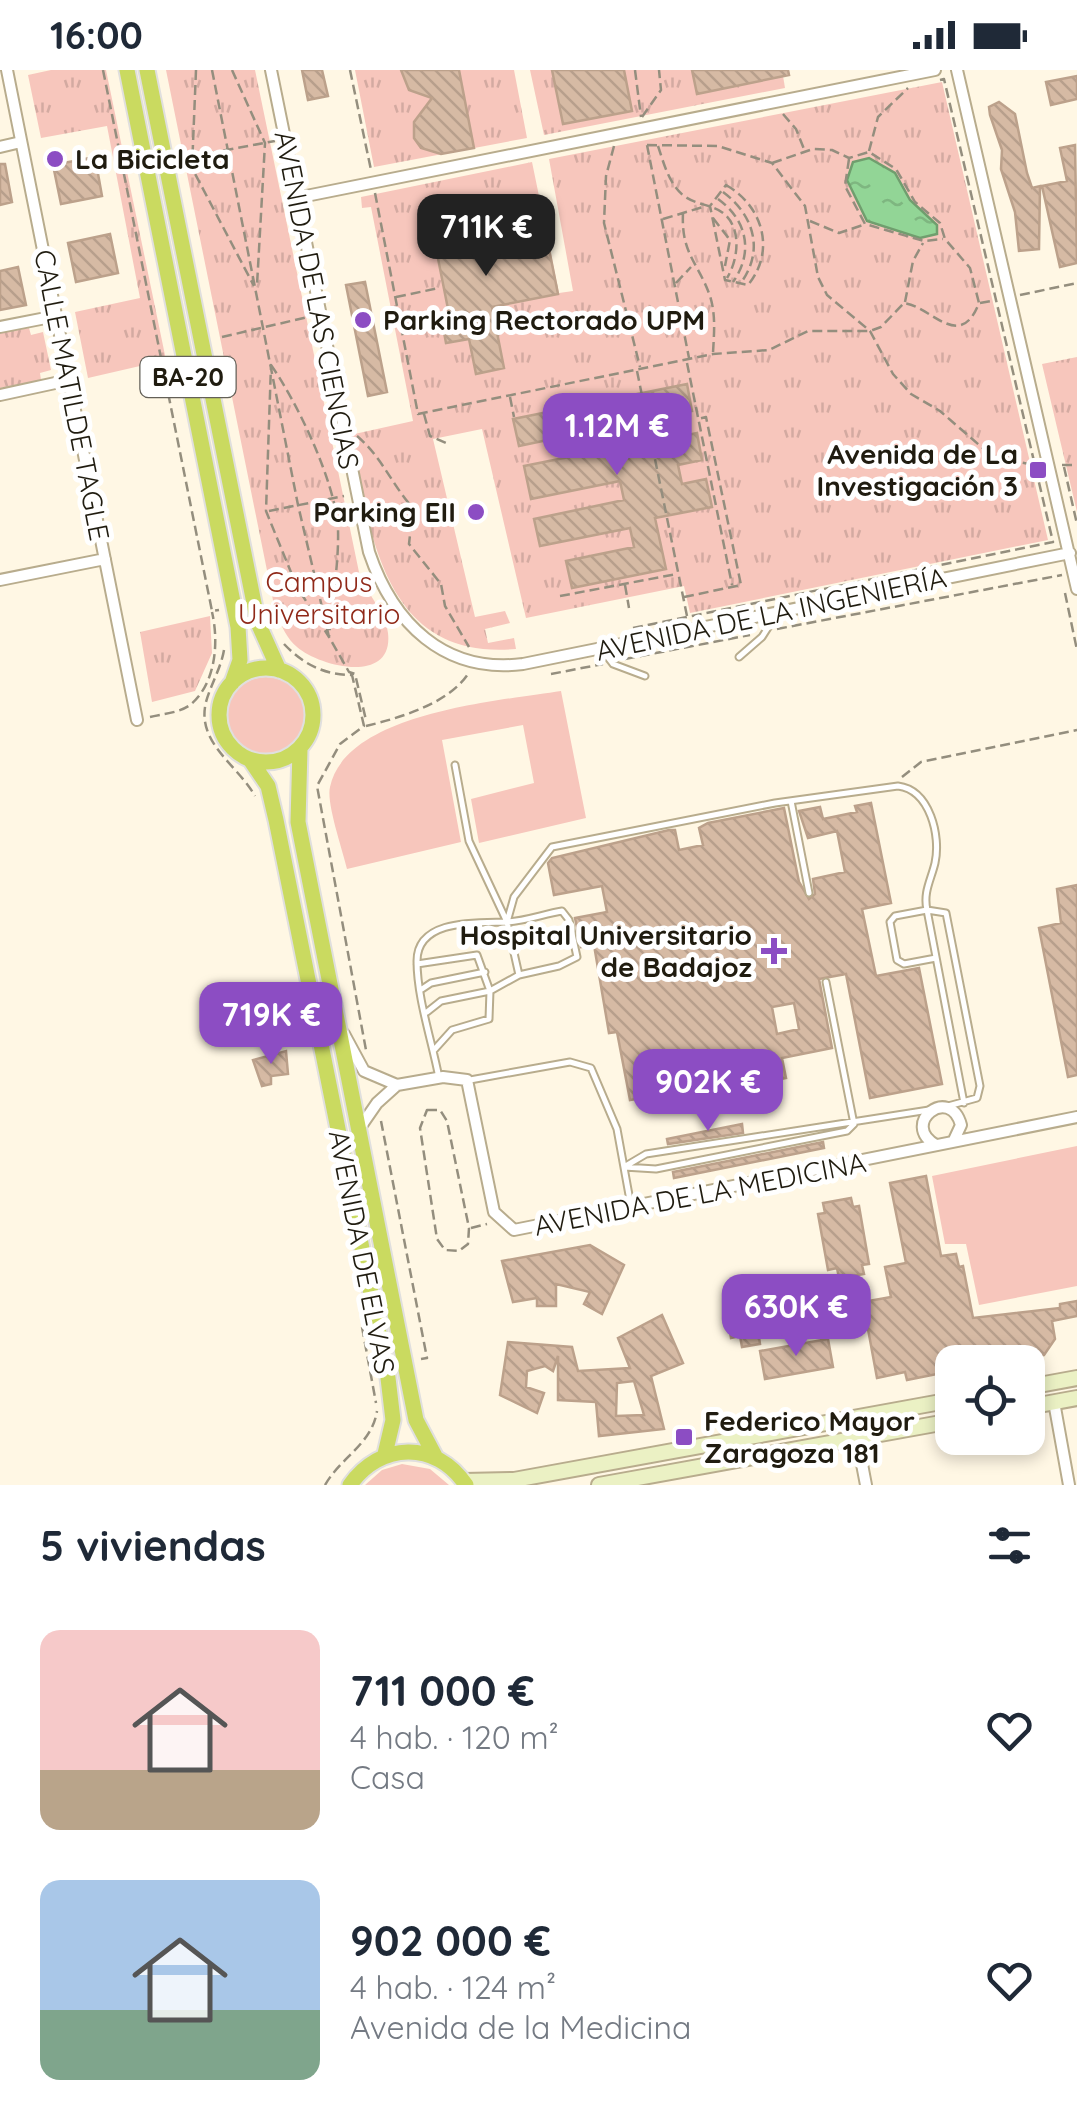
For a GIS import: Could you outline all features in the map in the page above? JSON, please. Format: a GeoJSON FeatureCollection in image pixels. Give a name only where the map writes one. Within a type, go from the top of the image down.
{"type":"FeatureCollection","features":[{"type":"Feature","properties":{"kind":"highway","name":"BA-20"},"geometry":{"type":"LineString","coordinates":[[128,70],[238,627],[240,660],[219,706],[220,725],[228,743],[251,761]]}},
{"type":"Feature","properties":{"kind":"highway","name":"BA-20"},"geometry":{"type":"LineString","coordinates":[[147,70],[258,624],[279,670],[298,681],[311,703],[311,729],[300,749]]}},
{"type":"Feature","properties":{"kind":"highway"},"geometry":{"type":"LineString","coordinates":[[232,683],[254,670],[279,670]]}},
{"type":"Feature","properties":{"kind":"highway"},"geometry":{"type":"LineString","coordinates":[[251,761],[279,761],[300,749]]}},
{"type":"Feature","properties":{"kind":"highway","name":"AVENIDA DE ELVAS"},"geometry":{"type":"LineString","coordinates":[[300,749],[298,822],[416,1420],[435,1456]]}},
{"type":"Feature","properties":{"kind":"highway","name":"AVENIDA DE ELVAS"},"geometry":{"type":"LineString","coordinates":[[251,761],[268,786],[276,820],[388,1378],[393,1420],[385,1454]]}},
{"type":"Feature","properties":{"kind":"highway"},"geometry":{"type":"LineString","coordinates":[[350,1485],[360,1470],[385,1454],[404,1450],[435,1456]]}},
{"type":"Feature","properties":{"kind":"highway","name":"BA-20"},"geometry":{"type":"LineString","coordinates":[[435,1456],[465,1483]]}},
{"type":"Feature","properties":{"kind":"main road"},"geometry":{"type":"LineString","coordinates":[[1045,1384],[1077,1378]]}},
{"type":"Feature","properties":{"kind":"main road"},"geometry":{"type":"LineString","coordinates":[[1045,1404],[1077,1398]]}},
{"type":"Feature","properties":{"kind":"main road"},"geometry":{"type":"LineString","coordinates":[[465,1483],[514,1480],[935,1403]]}},
{"type":"Feature","properties":{"kind":"main road"},"geometry":{"type":"LineString","coordinates":[[599,1485],[649,1480],[935,1423]]}},
{"type":"Feature","properties":{"kind":"street","name":"AVENIDA DE LAS CIENCIAS"},"geometry":{"type":"LineString","coordinates":[[270,70],[368,552],[396,610],[434,646],[471,664]]}},
{"type":"Feature","properties":{"kind":"street"},"geometry":{"type":"LineString","coordinates":[[296,198],[612,135],[642,123],[772,103],[935,70]]}},
{"type":"Feature","properties":{"kind":"street"},"geometry":{"type":"LineString","coordinates":[[957,70],[1073,554],[1077,589]]}},
{"type":"Feature","properties":{"kind":"street","name":"CALLE MATILDE TAGLE"},"geometry":{"type":"LineString","coordinates":[[5,75],[137,720]]}},
{"type":"Feature","properties":{"kind":"street"},"geometry":{"type":"LineString","coordinates":[[0,146],[21,142]]}},
{"type":"Feature","properties":{"kind":"street"},"geometry":{"type":"LineString","coordinates":[[0,327],[56,316]]}},
{"type":"Feature","properties":{"kind":"street"},"geometry":{"type":"LineString","coordinates":[[0,394],[69,380]]}},
{"type":"Feature","properties":{"kind":"street","name":"AVENIDA DE LA INGENIERÍA"},"geometry":{"type":"LineString","coordinates":[[471,664],[523,664],[1073,554]]}},
{"type":"Feature","properties":{"kind":"street"},"geometry":{"type":"LineString","coordinates":[[0,580],[104,559]]}},
{"type":"Feature","properties":{"kind":"street","name":"AVENIDA DE ELVAS"},"geometry":{"type":"LineString","coordinates":[[338,1022],[364,1072],[397,1086],[377,1103],[359,1130]]}},
{"type":"Feature","properties":{"kind":"street"},"geometry":{"type":"LineString","coordinates":[[397,1086],[440,1078],[466,1080]]}},
{"type":"Feature","properties":{"kind":"street","name":"AVENIDA DE LA MEDICINA"},"geometry":{"type":"LineString","coordinates":[[466,1080],[499,1218],[514,1230],[936,1145]]}},
{"type":"Feature","properties":{"kind":"street"},"geometry":{"type":"LineString","coordinates":[[954,1141],[960,1131],[960,1119],[947,1106],[929,1110],[922,1126],[926,1138],[936,1145],[1077,1118]]}},
{"type":"Feature","properties":{"kind":"street"},"geometry":{"type":"LineString","coordinates":[[1054,1402],[1069,1485]]}},
{"type":"Feature","properties":{"kind":"street"},"geometry":{"type":"LineString","coordinates":[[857,1438],[866,1485]]}},
{"type":"Feature","properties":{"kind":"lane"},"geometry":{"type":"LineString","coordinates":[[739,658],[765,632],[778,612]]}},
{"type":"Feature","properties":{"kind":"lane"},"geometry":{"type":"LineString","coordinates":[[602,648],[612,662],[645,676]]}},
{"type":"Feature","properties":{"kind":"lane"},"geometry":{"type":"LineString","coordinates":[[455,764],[470,841],[507,922],[519,975]]}},
{"type":"Feature","properties":{"kind":"lane"},"geometry":{"type":"LineString","coordinates":[[507,922],[514,898],[552,848],[791,800],[912,788],[925,801],[936,859],[924,897],[964,1103]]}},
{"type":"Feature","properties":{"kind":"lane"},"geometry":{"type":"LineString","coordinates":[[791,800],[809,893]]}},
{"type":"Feature","properties":{"kind":"lane"},"geometry":{"type":"LineString","coordinates":[[427,1012],[441,1001],[490,992],[519,975],[559,966],[576,957],[569,920],[562,910],[507,922],[478,921],[434,932],[420,948],[417,964],[440,1078]]}},
{"type":"Feature","properties":{"kind":"lane"},"geometry":{"type":"LineString","coordinates":[[936,958],[904,964],[897,960],[890,922],[895,916],[927,910],[946,912],[980,1086],[977,1098],[947,1106]]}},
{"type":"Feature","properties":{"kind":"lane"},"geometry":{"type":"LineString","coordinates":[[417,964],[471,953],[482,960],[490,992],[490,1019],[452,1030],[434,1050]]}},
{"type":"Feature","properties":{"kind":"lane"},"geometry":{"type":"LineString","coordinates":[[422,989],[430,983],[486,972]]}},
{"type":"Feature","properties":{"kind":"lane"},"geometry":{"type":"LineString","coordinates":[[826,982],[854,1124]]}},
{"type":"Feature","properties":{"kind":"lane"},"geometry":{"type":"LineString","coordinates":[[466,1080],[570,1062],[591,1068],[617,1129],[632,1208]]}},
{"type":"Feature","properties":{"kind":"lane"},"geometry":{"type":"LineString","coordinates":[[624,1167],[646,1154],[842,1120],[854,1124],[929,1110]]}},
{"type":"Feature","properties":{"kind":"lane"},"geometry":{"type":"LineString","coordinates":[[624,1167],[656,1169],[847,1130],[854,1124]]}},
{"type":"Feature","properties":{"kind":"path"},"geometry":{"type":"LineString","coordinates":[[103,70],[212,610],[214,659],[192,704],[137,720]]}},
{"type":"Feature","properties":{"kind":"path"},"geometry":{"type":"LineString","coordinates":[[196,70],[192,168],[257,292]]}},
{"type":"Feature","properties":{"kind":"path"},"geometry":{"type":"LineString","coordinates":[[212,70],[298,506],[329,637]]}},
{"type":"Feature","properties":{"kind":"path"},"geometry":{"type":"LineString","coordinates":[[232,70],[264,143],[257,292]]}},
{"type":"Feature","properties":{"kind":"path"},"geometry":{"type":"LineString","coordinates":[[350,70],[418,414],[713,354],[769,350],[808,331],[880,327],[904,303],[913,261],[924,242]]}},
{"type":"Feature","properties":{"kind":"path"},"geometry":{"type":"LineString","coordinates":[[635,70],[732,587]]}},
{"type":"Feature","properties":{"kind":"path"},"geometry":{"type":"LineString","coordinates":[[642,123],[661,90],[659,70]]}},
{"type":"Feature","properties":{"kind":"path"},"geometry":{"type":"LineString","coordinates":[[869,152],[873,127],[912,85],[908,75]]}},
{"type":"Feature","properties":{"kind":"path"},"geometry":{"type":"LineString","coordinates":[[633,628],[1053,542],[944,79]]}},
{"type":"Feature","properties":{"kind":"path"},"geometry":{"type":"LineString","coordinates":[[772,103],[796,129],[804,151]]}},
{"type":"Feature","properties":{"kind":"path"},"geometry":{"type":"LineString","coordinates":[[612,135],[604,224],[638,369],[687,616]]}},
{"type":"Feature","properties":{"kind":"path"},"geometry":{"type":"LineString","coordinates":[[193,156],[284,139]]}},
{"type":"Feature","properties":{"kind":"path"},"geometry":{"type":"LineString","coordinates":[[658,144],[676,188],[727,219],[737,237],[736,258],[725,280]]}},
{"type":"Feature","properties":{"kind":"path"},"geometry":{"type":"LineString","coordinates":[[647,145],[718,146],[772,163],[800,196],[822,286],[841,311],[870,330],[893,374],[910,394],[940,411],[993,457],[1035,465],[1077,464]]}},
{"type":"Feature","properties":{"kind":"path"},"geometry":{"type":"LineString","coordinates":[[772,163],[822,148],[850,158],[869,152]]}},
{"type":"Feature","properties":{"kind":"path"},"geometry":{"type":"LineString","coordinates":[[869,152],[902,175],[914,202],[940,223],[945,238],[970,268],[979,304]]}},
{"type":"Feature","properties":{"kind":"path"},"geometry":{"type":"LineString","coordinates":[[850,158],[845,186],[864,224]]}},
{"type":"Feature","properties":{"kind":"path"},"geometry":{"type":"LineString","coordinates":[[662,219],[707,206],[726,186],[739,193],[758,217],[763,260],[748,286],[725,280]]}},
{"type":"Feature","properties":{"kind":"path"},"geometry":{"type":"LineString","coordinates":[[721,192],[742,208],[754,233],[754,258],[740,284]]}},
{"type":"Feature","properties":{"kind":"path"},"geometry":{"type":"LineString","coordinates":[[716,198],[734,214],[745,235],[745,258],[733,282]]}},
{"type":"Feature","properties":{"kind":"path"},"geometry":{"type":"LineString","coordinates":[[707,206],[725,280]]}},
{"type":"Feature","properties":{"kind":"path"},"geometry":{"type":"LineString","coordinates":[[683,212],[684,248],[712,305],[713,354]]}},
{"type":"Feature","properties":{"kind":"path"},"geometry":{"type":"LineString","coordinates":[[712,218],[725,228],[730,240],[729,260],[723,268]]}},
{"type":"Feature","properties":{"kind":"path"},"geometry":{"type":"LineString","coordinates":[[808,220],[839,233],[864,224],[924,242],[945,238]]}},
{"type":"Feature","properties":{"kind":"path"},"geometry":{"type":"LineString","coordinates":[[674,284],[692,266]]}},
{"type":"Feature","properties":{"kind":"path"},"geometry":{"type":"LineString","coordinates":[[904,303],[951,325],[967,322],[979,304],[1077,283]]}},
{"type":"Feature","properties":{"kind":"path"},"geometry":{"type":"LineString","coordinates":[[395,297],[438,288]]}},
{"type":"Feature","properties":{"kind":"path"},"geometry":{"type":"LineString","coordinates":[[222,338],[320,314]]}},
{"type":"Feature","properties":{"kind":"path"},"geometry":{"type":"LineString","coordinates":[[271,365],[288,388],[333,498],[338,528],[329,637]]}},
{"type":"Feature","properties":{"kind":"path"},"geometry":{"type":"LineString","coordinates":[[271,365],[266,511],[297,587],[349,672],[355,674],[364,724],[393,720],[440,698],[466,679],[471,664],[469,646],[445,606],[441,584],[410,544],[414,508],[393,486],[377,454],[350,426]]}},
{"type":"Feature","properties":{"kind":"path"},"geometry":{"type":"LineString","coordinates":[[510,396],[514,417]]}},
{"type":"Feature","properties":{"kind":"path"},"geometry":{"type":"LineString","coordinates":[[424,413],[430,436],[446,442]]}},
{"type":"Feature","properties":{"kind":"path"},"geometry":{"type":"LineString","coordinates":[[683,597],[740,585],[706,417],[698,419]]}},
{"type":"Feature","properties":{"kind":"path"},"geometry":{"type":"LineString","coordinates":[[1063,465],[1077,524]]}},
{"type":"Feature","properties":{"kind":"path"},"geometry":{"type":"LineString","coordinates":[[266,511],[356,493]]}},
{"type":"Feature","properties":{"kind":"path"},"geometry":{"type":"LineString","coordinates":[[551,674],[1062,573],[1077,650]]}},
{"type":"Feature","properties":{"kind":"path"},"geometry":{"type":"LineString","coordinates":[[560,596],[678,574]]}},
{"type":"Feature","properties":{"kind":"path"},"geometry":{"type":"LineString","coordinates":[[625,584],[630,608]]}},
{"type":"Feature","properties":{"kind":"path"},"geometry":{"type":"LineString","coordinates":[[212,610],[221,609]]}},
{"type":"Feature","properties":{"kind":"path"},"geometry":{"type":"LineString","coordinates":[[225,644],[204,708],[206,732],[215,750],[232,763],[258,801]]}},
{"type":"Feature","properties":{"kind":"path"},"geometry":{"type":"LineString","coordinates":[[878,789],[876,784],[902,778],[922,762],[1077,730]]}},
{"type":"Feature","properties":{"kind":"path"},"geometry":{"type":"LineString","coordinates":[[427,1110],[444,1114],[469,1228],[464,1249],[452,1252],[440,1246],[420,1128],[427,1110]]}},
{"type":"Feature","properties":{"kind":"path"},"geometry":{"type":"LineString","coordinates":[[469,1228],[499,1218]]}},
{"type":"Feature","properties":{"kind":"path"},"geometry":{"type":"LineString","coordinates":[[325,1485],[338,1464],[372,1435],[375,1425],[377,1411],[360,1316]]}},
{"type":"Feature","properties":{"kind":"green space"},"geometry":{"type":"Polygon","coordinates":[[[51,70],[106,70],[166,360],[88,378],[75,312],[140,298],[107,126],[41,138],[28,75],[51,70]]]}},
{"type":"Feature","properties":{"kind":"green space","name":"Campus Universitario"},"geometry":{"type":"Polygon","coordinates":[[[166,70],[255,70],[360,577],[387,626],[387,649],[380,660],[368,666],[337,665],[308,654],[290,640],[276,615],[166,70]]]}},
{"type":"Feature","properties":{"kind":"green space"},"geometry":{"type":"Polygon","coordinates":[[[355,70],[514,70],[527,138],[374,167],[355,70]]]}},
{"type":"Feature","properties":{"kind":"green space"},"geometry":{"type":"Polygon","coordinates":[[[530,70],[692,70],[783,76],[785,88],[544,135],[530,70]]]}},
{"type":"Feature","properties":{"kind":"green space","name":"Campus Universitario"},"geometry":{"type":"Polygon","coordinates":[[[942,82],[1048,540],[690,613],[684,586],[526,618],[482,429],[433,439],[475,617],[505,611],[510,623],[485,629],[488,643],[514,638],[516,649],[472,647],[437,635],[411,613],[391,584],[377,549],[350,435],[413,421],[371,207],[362,208],[361,197],[532,162],[559,293],[573,291],[549,159],[942,82]]]}},
{"type":"Feature","properties":{"kind":"green space"},"geometry":{"type":"Polygon","coordinates":[[[29,328],[31,335],[43,332],[51,370],[40,373],[41,380],[0,388],[0,333],[29,328]]]}},
{"type":"Feature","properties":{"kind":"green space"},"geometry":{"type":"Polygon","coordinates":[[[1077,357],[1077,512],[1042,364],[1077,357]]]}},
{"type":"Feature","properties":{"kind":"green space"},"geometry":{"type":"Polygon","coordinates":[[[210,616],[212,653],[195,691],[152,702],[140,632],[210,616]]]}},
{"type":"Feature","properties":{"kind":"green space"},"geometry":{"type":"Polygon","coordinates":[[[266,677],[294,688],[305,716],[294,744],[266,755],[238,744],[227,716],[238,688],[266,677]]]}},
{"type":"Feature","properties":{"kind":"green space"},"geometry":{"type":"Polygon","coordinates":[[[561,691],[586,818],[479,843],[471,799],[534,783],[523,725],[442,740],[461,842],[347,869],[329,794],[342,762],[364,742],[394,726],[429,715],[561,691]]]}},
{"type":"Feature","properties":{"kind":"green space"},"geometry":{"type":"Polygon","coordinates":[[[1077,1146],[1077,1286],[979,1305],[966,1244],[945,1244],[932,1176],[1077,1146]]]}},
{"type":"Feature","properties":{"kind":"green space"},"geometry":{"type":"Polygon","coordinates":[[[402,1464],[430,1469],[449,1485],[365,1485],[382,1470],[402,1464]]]}},
{"type":"Feature","properties":{"kind":"water"},"geometry":{"type":"Polygon","coordinates":[[[869,158],[895,173],[910,200],[937,225],[937,234],[920,238],[867,221],[847,180],[853,162],[869,158]]]}},
{"type":"Feature","properties":{"kind":"building"},"geometry":{"type":"Polygon","coordinates":[[[302,70],[322,70],[328,96],[308,100],[302,70]]]}},
{"type":"Feature","properties":{"kind":"building"},"geometry":{"type":"Polygon","coordinates":[[[401,70],[459,70],[474,148],[441,154],[421,148],[414,138],[414,122],[432,98],[409,90],[401,70]]]}},
{"type":"Feature","properties":{"kind":"building"},"geometry":{"type":"Polygon","coordinates":[[[552,70],[624,70],[632,111],[563,124],[552,70]]]}},
{"type":"Feature","properties":{"kind":"building"},"geometry":{"type":"Polygon","coordinates":[[[692,70],[788,70],[789,75],[697,94],[692,70]]]}},
{"type":"Feature","properties":{"kind":"building"},"geometry":{"type":"Polygon","coordinates":[[[1077,76],[1077,99],[1051,105],[1046,82],[1077,76]]]}},
{"type":"Feature","properties":{"kind":"building"},"geometry":{"type":"Polygon","coordinates":[[[999,102],[1015,114],[1032,188],[1040,186],[1039,249],[1019,251],[1015,212],[1001,169],[1002,150],[990,115],[989,107],[999,102]]]}},
{"type":"Feature","properties":{"kind":"building"},"geometry":{"type":"Polygon","coordinates":[[[1075,145],[1077,263],[1060,267],[1042,186],[1067,181],[1060,148],[1075,145]]]}},
{"type":"Feature","properties":{"kind":"building"},"geometry":{"type":"Polygon","coordinates":[[[95,157],[102,196],[61,204],[53,165],[95,157]]]}},
{"type":"Feature","properties":{"kind":"building"},"geometry":{"type":"Polygon","coordinates":[[[0,164],[5,164],[12,202],[0,205],[0,164]]]}},
{"type":"Feature","properties":{"kind":"building"},"geometry":{"type":"Polygon","coordinates":[[[470,199],[479,247],[512,240],[509,225],[528,221],[533,248],[548,244],[558,294],[492,307],[504,368],[476,374],[469,339],[446,343],[441,316],[449,314],[430,218],[444,215],[442,205],[470,199]]]}},
{"type":"Feature","properties":{"kind":"building"},"geometry":{"type":"Polygon","coordinates":[[[110,234],[118,273],[76,282],[68,243],[110,234]]]}},
{"type":"Feature","properties":{"kind":"building"},"geometry":{"type":"Polygon","coordinates":[[[18,267],[26,305],[0,310],[0,271],[18,267]]]}},
{"type":"Feature","properties":{"kind":"building"},"geometry":{"type":"Polygon","coordinates":[[[365,282],[387,392],[368,396],[346,285],[365,282]]]}},
{"type":"Feature","properties":{"kind":"building"},"geometry":{"type":"Polygon","coordinates":[[[687,384],[692,411],[668,416],[673,438],[697,433],[702,460],[678,465],[682,484],[706,479],[712,507],[655,518],[666,569],[572,588],[566,561],[634,547],[630,528],[540,546],[534,519],[624,500],[620,481],[531,499],[524,466],[614,448],[609,427],[519,446],[513,419],[687,384]]]}},
{"type":"Feature","properties":{"kind":"building","name":"Hospital Universitario de Badajoz"},"geometry":{"type":"Polygon","coordinates":[[[871,803],[891,903],[862,909],[876,976],[919,968],[942,1084],[870,1098],[846,974],[819,979],[832,1048],[782,1058],[786,1078],[756,1084],[755,1079],[630,1100],[617,1032],[609,1033],[594,945],[581,947],[575,918],[607,912],[602,886],[554,895],[548,863],[552,858],[669,830],[675,830],[679,850],[703,845],[699,828],[708,823],[784,808],[799,882],[809,899],[815,894],[813,879],[845,872],[837,831],[808,838],[799,811],[820,807],[823,819],[857,812],[855,806],[871,803]],[[794,1003],[772,1007],[777,1034],[799,1029],[794,1003]]]}},
{"type":"Feature","properties":{"kind":"building"},"geometry":{"type":"Polygon","coordinates":[[[1077,885],[1077,1075],[1068,1077],[1039,928],[1061,923],[1057,889],[1077,885]]]}},
{"type":"Feature","properties":{"kind":"building"},"geometry":{"type":"Polygon","coordinates":[[[286,1051],[288,1074],[271,1076],[271,1084],[262,1086],[253,1060],[286,1051]]]}},
{"type":"Feature","properties":{"kind":"building"},"geometry":{"type":"Polygon","coordinates":[[[742,1124],[743,1133],[668,1144],[667,1139],[742,1124]]]}},
{"type":"Feature","properties":{"kind":"building"},"geometry":{"type":"Polygon","coordinates":[[[823,1142],[824,1148],[674,1178],[673,1172],[823,1142]]]}},
{"type":"Feature","properties":{"kind":"building"},"geometry":{"type":"Polygon","coordinates":[[[926,1176],[941,1256],[956,1254],[959,1267],[963,1266],[973,1318],[1060,1308],[1060,1304],[1077,1301],[1077,1316],[1052,1321],[1055,1339],[1045,1354],[1045,1345],[935,1345],[935,1374],[907,1380],[905,1372],[877,1378],[863,1302],[891,1297],[885,1267],[906,1263],[890,1183],[926,1176]]]}},
{"type":"Feature","properties":{"kind":"building"},"geometry":{"type":"Polygon","coordinates":[[[851,1198],[853,1207],[859,1206],[869,1264],[862,1265],[864,1274],[839,1278],[837,1268],[828,1270],[818,1214],[825,1213],[823,1203],[851,1198]]]}},
{"type":"Feature","properties":{"kind":"building"},"geometry":{"type":"Polygon","coordinates":[[[590,1245],[624,1265],[602,1314],[584,1304],[590,1292],[556,1284],[556,1306],[537,1306],[537,1298],[513,1302],[502,1261],[590,1245]]]}},
{"type":"Feature","properties":{"kind":"building"},"geometry":{"type":"Polygon","coordinates":[[[750,1288],[751,1296],[780,1292],[792,1304],[785,1320],[757,1324],[760,1344],[742,1347],[740,1336],[731,1338],[724,1292],[750,1288]]]}},
{"type":"Feature","properties":{"kind":"building"},"geometry":{"type":"Polygon","coordinates":[[[662,1315],[683,1363],[651,1376],[664,1429],[599,1436],[596,1402],[558,1400],[558,1356],[553,1371],[545,1366],[527,1371],[526,1387],[544,1393],[537,1413],[500,1395],[508,1342],[572,1347],[578,1371],[630,1368],[618,1338],[662,1315]],[[634,1381],[617,1383],[616,1416],[644,1415],[634,1381]]]}},
{"type":"Feature","properties":{"kind":"building"},"geometry":{"type":"Polygon","coordinates":[[[828,1339],[833,1367],[765,1379],[760,1351],[828,1339]]]}},
{"type":"Feature","properties":{"kind":"place","name":"La Bicicleta"},"geometry":{"type":"Point","coordinates":[55,159]}},
{"type":"Feature","properties":{"kind":"place","name":"Parking Rectorado UPM"},"geometry":{"type":"Point","coordinates":[363,320]}},
{"type":"Feature","properties":{"kind":"place","name":"Avenida de La Investigación 3"},"geometry":{"type":"Point","coordinates":[1038,470]}},
{"type":"Feature","properties":{"kind":"place","name":"Parking EII"},"geometry":{"type":"Point","coordinates":[476,512]}},
{"type":"Feature","properties":{"kind":"place","name":"Hospital Universitario de Badajoz"},"geometry":{"type":"Point","coordinates":[774,951]}},
{"type":"Feature","properties":{"kind":"place","name":"Federico Mayor Zaragoza 181"},"geometry":{"type":"Point","coordinates":[684,1437]}}]}
